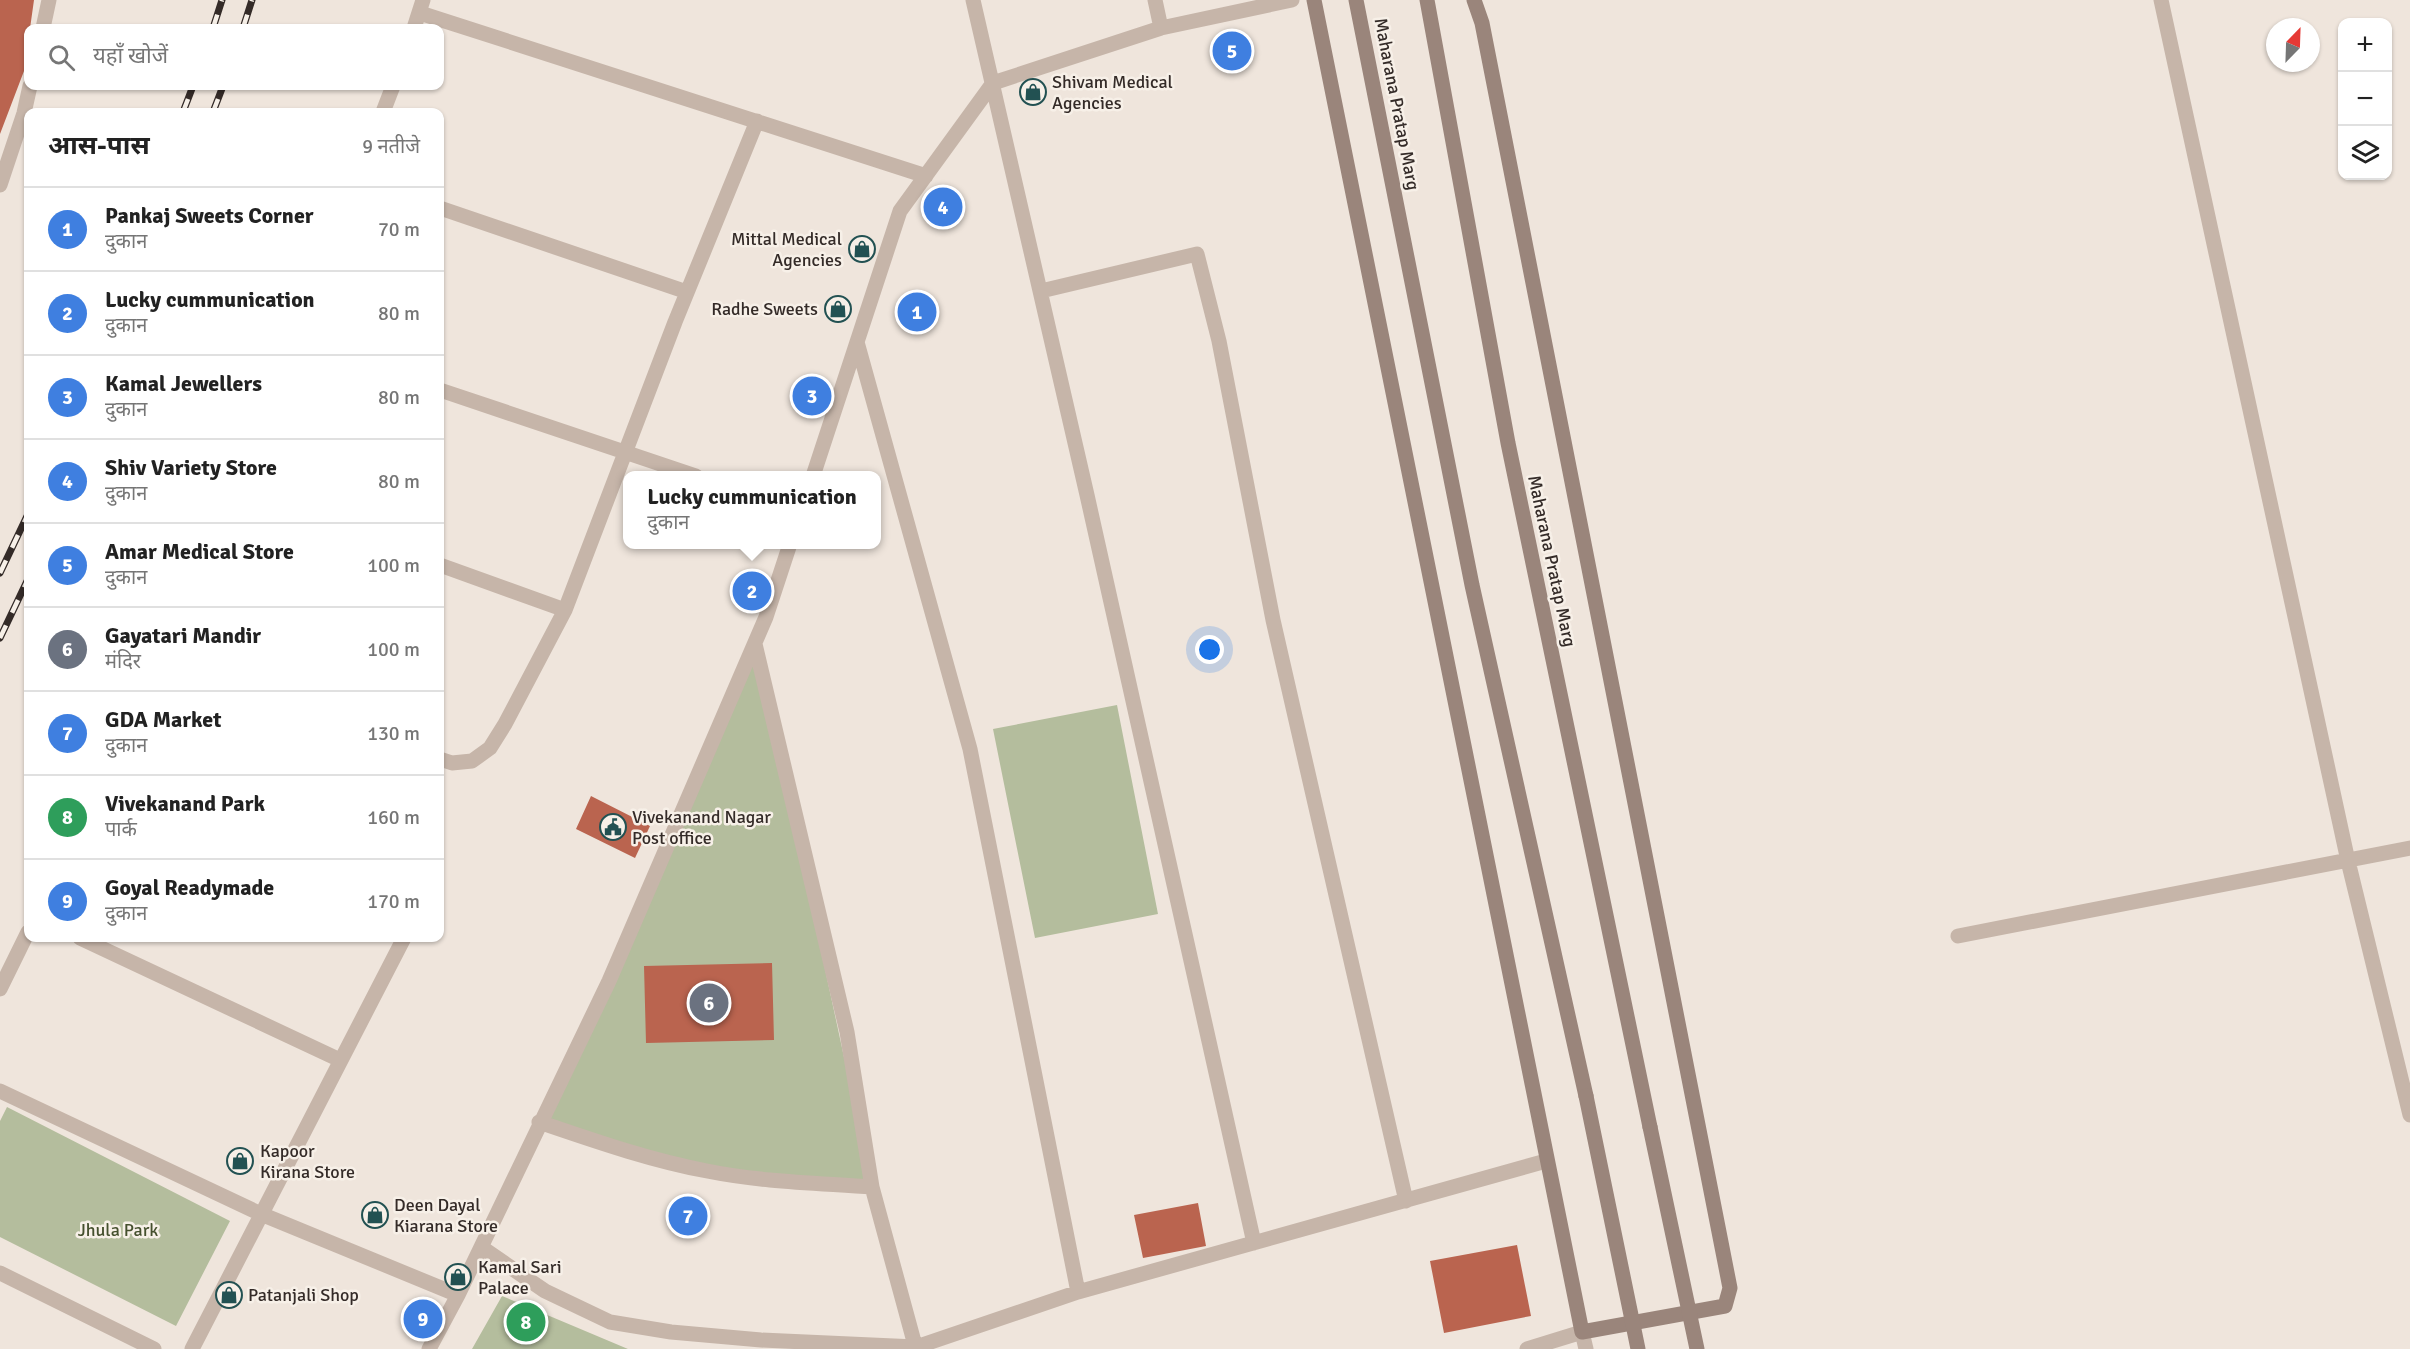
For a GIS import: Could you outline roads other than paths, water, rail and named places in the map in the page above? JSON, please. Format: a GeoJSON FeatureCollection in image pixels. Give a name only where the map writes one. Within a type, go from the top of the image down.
{"type":"FeatureCollection","features":[{"type":"Feature","properties":{"kind":"street"},"geometry":{"type":"LineString","coordinates":[[44,24],[49,0]]}},
{"type":"Feature","properties":{"kind":"street"},"geometry":{"type":"LineString","coordinates":[[972,0],[1041,291],[1254,1243]]}},
{"type":"Feature","properties":{"kind":"street"},"geometry":{"type":"LineString","coordinates":[[1155,0],[1161,28]]}},
{"type":"Feature","properties":{"kind":"street"},"geometry":{"type":"LineString","coordinates":[[815,471],[900,211],[993,83],[1161,28],[1292,0]]}},
{"type":"Feature","properties":{"kind":"street"},"geometry":{"type":"LineString","coordinates":[[1314,0],[1546,1161],[1586,1349]]}},
{"type":"Feature","properties":{"kind":"street","name":"Maharana Pratap Marg"},"geometry":{"type":"LineString","coordinates":[[1356,0],[1472,585],[1586,1096],[1638,1349]]}},
{"type":"Feature","properties":{"kind":"street","name":"Maharana Pratap Marg"},"geometry":{"type":"LineString","coordinates":[[1427,0],[1508,443],[1697,1349]]}},
{"type":"Feature","properties":{"kind":"street"},"geometry":{"type":"LineString","coordinates":[[1474,0],[1482,23],[1730,1288],[1725,1306],[1582,1332],[1527,1349]]}},
{"type":"Feature","properties":{"kind":"street"},"geometry":{"type":"LineString","coordinates":[[2160,0],[2348,861],[2410,1115]]}},
{"type":"Feature","properties":{"kind":"street"},"geometry":{"type":"LineString","coordinates":[[415,24],[422,6],[757,121],[926,176]]}},
{"type":"Feature","properties":{"kind":"street"},"geometry":{"type":"LineString","coordinates":[[25,108],[29,90]]}},
{"type":"Feature","properties":{"kind":"street"},"geometry":{"type":"LineString","coordinates":[[385,108],[391,90]]}},
{"type":"Feature","properties":{"kind":"street"},"geometry":{"type":"LineString","coordinates":[[0,185],[24,113]]}},
{"type":"Feature","properties":{"kind":"street"},"geometry":{"type":"LineString","coordinates":[[444,760],[452,763],[472,761],[490,748],[565,610],[687,292],[757,121]]}},
{"type":"Feature","properties":{"kind":"street"},"geometry":{"type":"LineString","coordinates":[[444,209],[687,292]]}},
{"type":"Feature","properties":{"kind":"street"},"geometry":{"type":"LineString","coordinates":[[1041,291],[1197,254],[1219,341],[1279,644],[1406,1201]]}},
{"type":"Feature","properties":{"kind":"street"},"geometry":{"type":"LineString","coordinates":[[857,342],[970,749],[1078,1292]]}},
{"type":"Feature","properties":{"kind":"street"},"geometry":{"type":"LineString","coordinates":[[444,391],[681,471]]}},
{"type":"Feature","properties":{"kind":"street"},"geometry":{"type":"LineString","coordinates":[[429,1349],[458,1295],[609,981],[755,644],[788,549]]}},
{"type":"Feature","properties":{"kind":"street"},"geometry":{"type":"LineString","coordinates":[[444,566],[565,610]]}},
{"type":"Feature","properties":{"kind":"street"},"geometry":{"type":"LineString","coordinates":[[755,644],[847,1032],[872,1187],[916,1348]]}},
{"type":"Feature","properties":{"kind":"street"},"geometry":{"type":"LineString","coordinates":[[1958,936],[2410,848]]}},
{"type":"Feature","properties":{"kind":"street"},"geometry":{"type":"LineString","coordinates":[[0,989],[24,940]]}},
{"type":"Feature","properties":{"kind":"street"},"geometry":{"type":"LineString","coordinates":[[89,942],[340,1060]]}},
{"type":"Feature","properties":{"kind":"street"},"geometry":{"type":"LineString","coordinates":[[192,1349],[402,942]]}},
{"type":"Feature","properties":{"kind":"street"},"geometry":{"type":"LineString","coordinates":[[0,1091],[261,1214],[458,1295]]}},
{"type":"Feature","properties":{"kind":"street"},"geometry":{"type":"LineString","coordinates":[[540,1122],[646,1158],[709,1172],[784,1181],[872,1187]]}},
{"type":"Feature","properties":{"kind":"street"},"geometry":{"type":"LineString","coordinates":[[481,1247],[545,1291],[610,1322],[671,1332],[761,1340],[916,1348],[1078,1292],[1546,1161]]}},
{"type":"Feature","properties":{"kind":"street"},"geometry":{"type":"LineString","coordinates":[[0,1273],[154,1349]]}},
{"type":"Feature","properties":{"kind":"railway"},"geometry":{"type":"LineString","coordinates":[[214,24],[222,0]]}},
{"type":"Feature","properties":{"kind":"railway"},"geometry":{"type":"LineString","coordinates":[[244,24],[252,0]]}},
{"type":"Feature","properties":{"kind":"railway"},"geometry":{"type":"LineString","coordinates":[[185,108],[191,90]]}},
{"type":"Feature","properties":{"kind":"railway"},"geometry":{"type":"LineString","coordinates":[[215,108],[221,90]]}},
{"type":"Feature","properties":{"kind":"railway"},"geometry":{"type":"LineString","coordinates":[[0,573],[24,522]]}},
{"type":"Feature","properties":{"kind":"railway"},"geometry":{"type":"LineString","coordinates":[[0,638],[24,587]]}},
{"type":"Feature","properties":{"kind":"place","name":"Amar Medical Store"},"geometry":{"type":"Point","coordinates":[1232,51]}},
{"type":"Feature","properties":{"kind":"place","name":"Shivam Medical Agencies"},"geometry":{"type":"Point","coordinates":[1033,92]}},
{"type":"Feature","properties":{"kind":"place","name":"Shiv Variety Store"},"geometry":{"type":"Point","coordinates":[943,207]}},
{"type":"Feature","properties":{"kind":"place","name":"Mittal Medical Agencies"},"geometry":{"type":"Point","coordinates":[862,249]}},
{"type":"Feature","properties":{"kind":"place","name":"Radhe Sweets"},"geometry":{"type":"Point","coordinates":[838,309]}},
{"type":"Feature","properties":{"kind":"place","name":"Pankaj Sweets Corner"},"geometry":{"type":"Point","coordinates":[917,312]}},
{"type":"Feature","properties":{"kind":"place","name":"Kamal Jewellers"},"geometry":{"type":"Point","coordinates":[812,396]}},
{"type":"Feature","properties":{"kind":"place","name":"Lucky cummunication"},"geometry":{"type":"Point","coordinates":[752,591]}},
{"type":"Feature","properties":{"kind":"place","name":"Vivekanand Nagar Post office"},"geometry":{"type":"Point","coordinates":[613,827]}},
{"type":"Feature","properties":{"kind":"place","name":"Gayatari Mandir"},"geometry":{"type":"Point","coordinates":[709,1003]}},
{"type":"Feature","properties":{"kind":"place","name":"Kapoor Kirana Store"},"geometry":{"type":"Point","coordinates":[240,1161]}},
{"type":"Feature","properties":{"kind":"place","name":"Deen Dayal Kiarana Store"},"geometry":{"type":"Point","coordinates":[375,1215]}},
{"type":"Feature","properties":{"kind":"place","name":"GDA Market"},"geometry":{"type":"Point","coordinates":[688,1216]}},
{"type":"Feature","properties":{"kind":"place","name":"Kamal Sari Palace"},"geometry":{"type":"Point","coordinates":[458,1277]}},
{"type":"Feature","properties":{"kind":"place","name":"Patanjali Shop"},"geometry":{"type":"Point","coordinates":[229,1295]}},
{"type":"Feature","properties":{"kind":"place","name":"Goyal Readymade"},"geometry":{"type":"Point","coordinates":[423,1319]}},
{"type":"Feature","properties":{"kind":"place","name":"Vivekanand Park"},"geometry":{"type":"Point","coordinates":[526,1322]}},
{"type":"Feature","properties":{"kind":"park label","name":"Jhula Park"},"geometry":{"type":"Point","coordinates":[118,1230]}}]}
